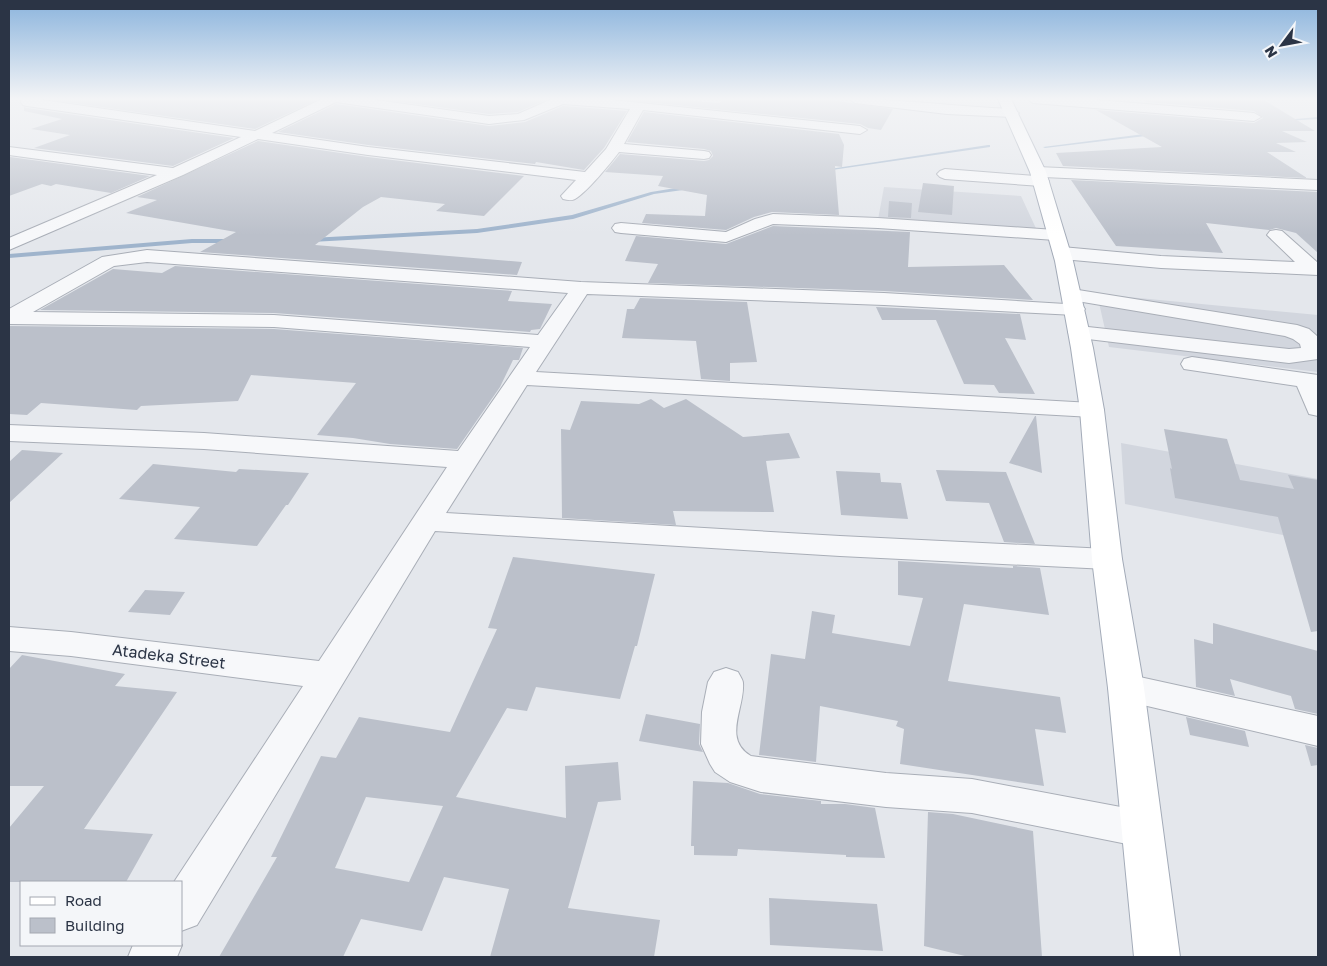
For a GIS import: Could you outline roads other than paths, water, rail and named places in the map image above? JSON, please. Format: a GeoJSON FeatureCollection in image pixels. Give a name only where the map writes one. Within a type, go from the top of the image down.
{"type":"FeatureCollection","features":[{"type":"Feature","properties":{"kind":"main road"},"geometry":{"type":"LineString","coordinates":[[1030,144],[1040,176],[1077,321],[1092,410],[1107,559],[1126,688],[1157,957]]}},
{"type":"Feature","properties":{"kind":"street"},"geometry":{"type":"LineString","coordinates":[[9,245],[237,144]]}},
{"type":"Feature","properties":{"kind":"street"},"geometry":{"type":"LineString","coordinates":[[320,144],[589,177]]}},
{"type":"Feature","properties":{"kind":"street"},"geometry":{"type":"LineString","coordinates":[[569,196],[589,177],[614,146],[704,155]]}},
{"type":"Feature","properties":{"kind":"street"},"geometry":{"type":"LineString","coordinates":[[9,151],[174,173]]}},
{"type":"Feature","properties":{"kind":"street"},"geometry":{"type":"LineString","coordinates":[[945,174],[1318,185]]}},
{"type":"Feature","properties":{"kind":"street"},"geometry":{"type":"LineString","coordinates":[[621,228],[726,237],[765,220],[773,219],[878,223],[1058,244],[1160,262],[1316,269]]}},
{"type":"Feature","properties":{"kind":"street"},"geometry":{"type":"LineString","coordinates":[[1276,235],[1316,269]]}},
{"type":"Feature","properties":{"kind":"street"},"geometry":{"type":"LineString","coordinates":[[9,318],[109,261],[147,256],[581,288],[884,299],[1077,321],[1313,381],[1318,409]]}},
{"type":"Feature","properties":{"kind":"street"},"geometry":{"type":"LineString","coordinates":[[182,908],[330,676],[464,460],[581,288]]}},
{"type":"Feature","properties":{"kind":"street"},"geometry":{"type":"LineString","coordinates":[[1140,306],[1289,330],[1301,334],[1311,342],[1313,354],[1288,356],[1151,341],[1077,321],[1140,306]]}},
{"type":"Feature","properties":{"kind":"street"},"geometry":{"type":"LineString","coordinates":[[1140,306],[1151,341]]}},
{"type":"Feature","properties":{"kind":"street"},"geometry":{"type":"LineString","coordinates":[[9,318],[274,321],[545,342]]}},
{"type":"Feature","properties":{"kind":"street"},"geometry":{"type":"LineString","coordinates":[[521,378],[1092,410]]}},
{"type":"Feature","properties":{"kind":"street"},"geometry":{"type":"LineString","coordinates":[[9,433],[204,441],[464,460]]}},
{"type":"Feature","properties":{"kind":"street"},"geometry":{"type":"LineString","coordinates":[[426,521],[840,546],[1107,559]]}},
{"type":"Feature","properties":{"kind":"street","name":"Atadeka Street"},"geometry":{"type":"LineString","coordinates":[[9,639],[71,644],[330,676]]}},
{"type":"Feature","properties":{"kind":"street"},"geometry":{"type":"LineString","coordinates":[[726,682],[718,733],[720,745],[728,761],[741,769],[761,775],[886,790],[972,796],[1142,829]]}},
{"type":"Feature","properties":{"kind":"street"},"geometry":{"type":"LineString","coordinates":[[1126,688],[1318,731]]}},
{"type":"Feature","properties":{"kind":"street"},"geometry":{"type":"LineString","coordinates":[[151,957],[158,946]]}},
{"type":"Feature","properties":{"kind":"waterway"},"geometry":{"type":"LineString","coordinates":[[1045,147],[1069,144]]}},
{"type":"Feature","properties":{"kind":"waterway"},"geometry":{"type":"LineString","coordinates":[[825,170],[988,146]]}},
{"type":"Feature","properties":{"kind":"waterway"},"geometry":{"type":"LineString","coordinates":[[311,240],[477,231],[573,217],[653,193],[688,188]]}},
{"type":"Feature","properties":{"kind":"waterway"},"geometry":{"type":"LineString","coordinates":[[9,256],[192,241],[230,241]]}}]}
